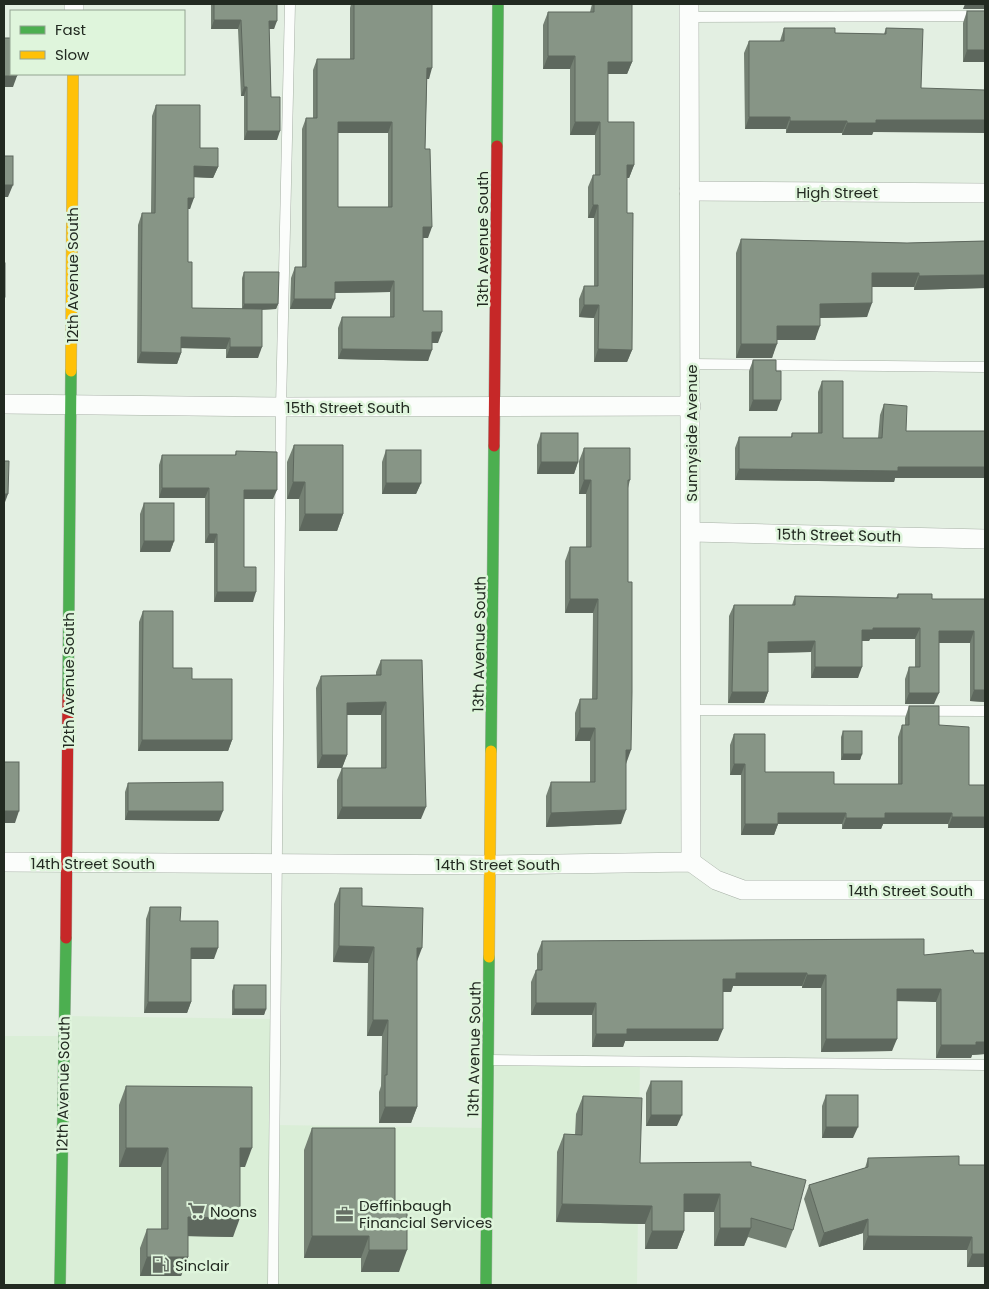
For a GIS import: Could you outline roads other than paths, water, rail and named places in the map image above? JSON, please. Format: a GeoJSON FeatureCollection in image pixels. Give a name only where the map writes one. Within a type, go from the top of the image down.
{"type":"FeatureCollection","features":[{"type":"Feature","properties":{"kind":"street","name":"13th Avenue South"},"geometry":{"type":"LineString","coordinates":[[486,1285],[492,865],[498,4]]}},
{"type":"Feature","properties":{"kind":"street","name":"Sunnyside Avenue"},"geometry":{"type":"LineString","coordinates":[[689,10],[692,532],[691,862]]}},
{"type":"Feature","properties":{"kind":"street","name":"12th Avenue South"},"geometry":{"type":"LineString","coordinates":[[60,1285],[67,863],[73,75]]}},
{"type":"Feature","properties":{"kind":"street","name":"High Street"},"geometry":{"type":"LineString","coordinates":[[690,191],[985,193]]}},
{"type":"Feature","properties":{"kind":"street","name":"15th Street South"},"geometry":{"type":"LineString","coordinates":[[4,404],[281,407],[691,406]]}},
{"type":"Feature","properties":{"kind":"street","name":"15th Street South"},"geometry":{"type":"LineString","coordinates":[[692,532],[985,539]]}},
{"type":"Feature","properties":{"kind":"street","name":"14th Street South"},"geometry":{"type":"LineString","coordinates":[[4,862],[492,865],[691,862],[716,880],[744,890],[985,890]]}},
{"type":"Feature","properties":{"kind":"lane"},"geometry":{"type":"LineString","coordinates":[[273,1285],[281,407],[290,4]]}},
{"type":"Feature","properties":{"kind":"lane"},"geometry":{"type":"LineString","coordinates":[[689,10],[985,16]]}},
{"type":"Feature","properties":{"kind":"lane"},"geometry":{"type":"LineString","coordinates":[[691,364],[985,367]]}},
{"type":"Feature","properties":{"kind":"lane"},"geometry":{"type":"LineString","coordinates":[[691,710],[985,711]]}},
{"type":"Feature","properties":{"kind":"lane"},"geometry":{"type":"LineString","coordinates":[[489,1060],[985,1065]]}},
{"type":"Feature","properties":{"kind":"place","name":"Noons"},"geometry":{"type":"Point","coordinates":[196,1211]}},
{"type":"Feature","properties":{"kind":"place","name":"Deffinbaugh Financial Services"},"geometry":{"type":"Point","coordinates":[345,1214]}},
{"type":"Feature","properties":{"kind":"place","name":"Sinclair"},"geometry":{"type":"Point","coordinates":[161,1265]}}]}
